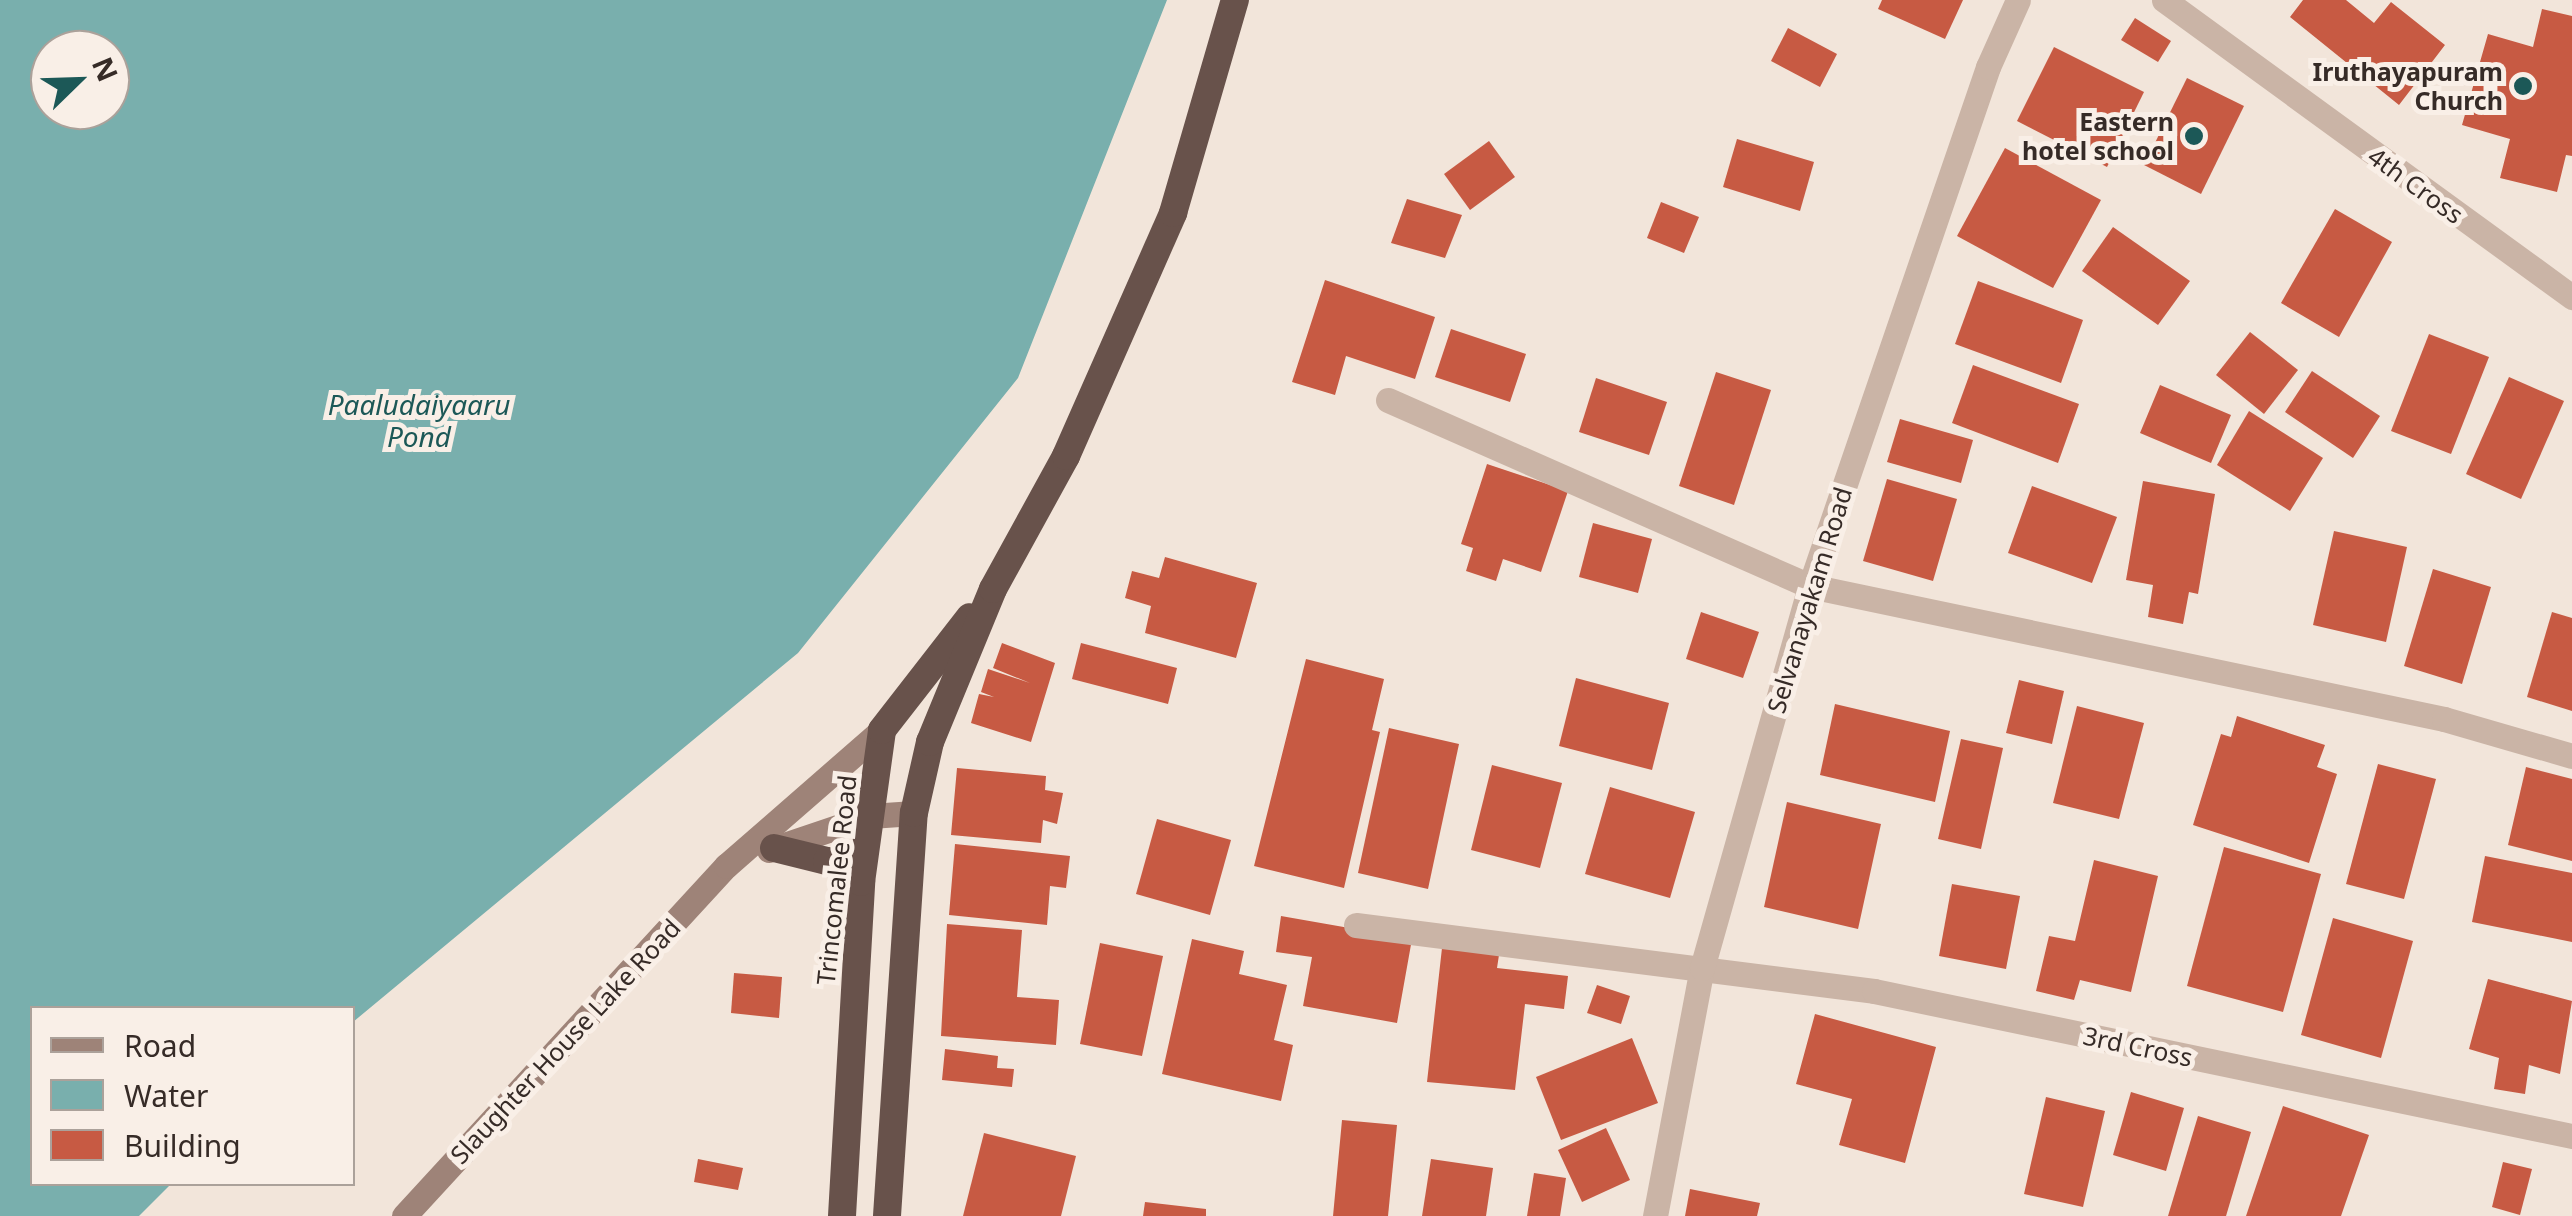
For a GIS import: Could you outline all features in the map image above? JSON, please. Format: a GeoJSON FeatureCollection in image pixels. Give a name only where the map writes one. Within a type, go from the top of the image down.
{"type":"FeatureCollection","features":[{"type":"Feature","properties":{"kind":"highway"},"geometry":{"type":"LineString","coordinates":[[887,1216],[914,814],[930,742],[993,588],[1066,456],[1172,213],[1235,0]]}},
{"type":"Feature","properties":{"kind":"highway"},"geometry":{"type":"LineString","coordinates":[[882,730],[993,588]]}},
{"type":"Feature","properties":{"kind":"highway","name":"Trincomalee Road"},"geometry":{"type":"LineString","coordinates":[[842,1216],[862,882],[882,730]]}},
{"type":"Feature","properties":{"kind":"highway"},"geometry":{"type":"LineString","coordinates":[[774,848],[827,861],[862,882]]}},
{"type":"Feature","properties":{"kind":"main road","name":"Slaughter House Lake Road"},"geometry":{"type":"LineString","coordinates":[[404,1216],[726,866],[882,730]]}},
{"type":"Feature","properties":{"kind":"main road","name":"Slaughter House Lake Road"},"geometry":{"type":"LineString","coordinates":[[726,866],[870,816],[914,814]]}},
{"type":"Feature","properties":{"kind":"street","name":"Selvanayakam Road"},"geometry":{"type":"LineString","coordinates":[[1655,1216],[1702,968],[1810,586],[1988,67],[2018,0]]}},
{"type":"Feature","properties":{"kind":"street","name":"4th Cross"},"geometry":{"type":"LineString","coordinates":[[2164,0],[2572,297]]}},
{"type":"Feature","properties":{"kind":"street"},"geometry":{"type":"LineString","coordinates":[[1388,400],[1810,586],[2444,719],[2572,756]]}},
{"type":"Feature","properties":{"kind":"street","name":"3rd Cross"},"geometry":{"type":"LineString","coordinates":[[1356,925],[1874,991],[2572,1136]]}},
{"type":"Feature","properties":{"kind":"water","name":"Paaludaiyaaru Pond"},"geometry":{"type":"Polygon","coordinates":[[[0,0],[1167,0],[1018,378],[798,653],[355,1020],[355,1006],[30,1006],[30,1186],[169,1186],[139,1216],[0,1216],[0,0]]]}},
{"type":"Feature","properties":{"kind":"building"},"geometry":{"type":"Polygon","coordinates":[[[1882,0],[1963,0],[1945,39],[1878,9],[1882,0]]]}},
{"type":"Feature","properties":{"kind":"building"},"geometry":{"type":"Polygon","coordinates":[[[2303,0],[2346,0],[2374,23],[2391,2],[2445,45],[2399,105],[2290,17],[2303,0]]]}},
{"type":"Feature","properties":{"kind":"building","name":"Iruthayapuram Church"},"geometry":{"type":"Polygon","coordinates":[[[2542,9],[2572,16],[2572,156],[2566,155],[2557,192],[2500,178],[2510,139],[2462,125],[2488,34],[2533,47],[2542,9]]]}},
{"type":"Feature","properties":{"kind":"building"},"geometry":{"type":"Polygon","coordinates":[[[2135,18],[2171,41],[2158,62],[2121,40],[2135,18]]]}},
{"type":"Feature","properties":{"kind":"building"},"geometry":{"type":"Polygon","coordinates":[[[1788,28],[1837,54],[1820,87],[1771,61],[1788,28]]]}},
{"type":"Feature","properties":{"kind":"building"},"geometry":{"type":"Polygon","coordinates":[[[2054,47],[2144,92],[2107,167],[2017,121],[2054,47]]]}},
{"type":"Feature","properties":{"kind":"building","name":"Eastern hotel school"},"geometry":{"type":"Polygon","coordinates":[[[2187,78],[2244,106],[2201,194],[2144,165],[2187,78]]]}},
{"type":"Feature","properties":{"kind":"building"},"geometry":{"type":"Polygon","coordinates":[[[1737,139],[1814,162],[1800,211],[1723,187],[1737,139]]]}},
{"type":"Feature","properties":{"kind":"building"},"geometry":{"type":"Polygon","coordinates":[[[1489,141],[1515,177],[1470,210],[1444,174],[1489,141]]]}},
{"type":"Feature","properties":{"kind":"building"},"geometry":{"type":"Polygon","coordinates":[[[2005,148],[2101,200],[2053,288],[1957,236],[2005,148]]]}},
{"type":"Feature","properties":{"kind":"building"},"geometry":{"type":"Polygon","coordinates":[[[1407,199],[1462,215],[1445,258],[1391,243],[1407,199]]]}},
{"type":"Feature","properties":{"kind":"building"},"geometry":{"type":"Polygon","coordinates":[[[1661,202],[1699,217],[1684,253],[1647,238],[1661,202]]]}},
{"type":"Feature","properties":{"kind":"building"},"geometry":{"type":"Polygon","coordinates":[[[2335,209],[2392,242],[2339,337],[2281,303],[2335,209]]]}},
{"type":"Feature","properties":{"kind":"building"},"geometry":{"type":"Polygon","coordinates":[[[2113,227],[2190,281],[2158,325],[2082,271],[2113,227]]]}},
{"type":"Feature","properties":{"kind":"building"},"geometry":{"type":"Polygon","coordinates":[[[1325,280],[1435,317],[1415,379],[1346,356],[1335,395],[1292,382],[1325,280]]]}},
{"type":"Feature","properties":{"kind":"building"},"geometry":{"type":"Polygon","coordinates":[[[1978,281],[2083,320],[2061,383],[1955,344],[1978,281]]]}},
{"type":"Feature","properties":{"kind":"building"},"geometry":{"type":"Polygon","coordinates":[[[1451,329],[1526,354],[1510,402],[1435,377],[1451,329]]]}},
{"type":"Feature","properties":{"kind":"building"},"geometry":{"type":"Polygon","coordinates":[[[2250,332],[2298,370],[2264,414],[2216,375],[2250,332]]]}},
{"type":"Feature","properties":{"kind":"building"},"geometry":{"type":"Polygon","coordinates":[[[2429,334],[2489,357],[2451,454],[2391,431],[2429,334]]]}},
{"type":"Feature","properties":{"kind":"building"},"geometry":{"type":"Polygon","coordinates":[[[1973,365],[2079,404],[2058,463],[1952,423],[1973,365]]]}},
{"type":"Feature","properties":{"kind":"building"},"geometry":{"type":"Polygon","coordinates":[[[2312,371],[2380,416],[2353,458],[2285,412],[2312,371]]]}},
{"type":"Feature","properties":{"kind":"building"},"geometry":{"type":"Polygon","coordinates":[[[1716,372],[1771,390],[1734,505],[1679,486],[1716,372]]]}},
{"type":"Feature","properties":{"kind":"building"},"geometry":{"type":"Polygon","coordinates":[[[2509,377],[2564,401],[2521,499],[2466,474],[2509,377]]]}},
{"type":"Feature","properties":{"kind":"building"},"geometry":{"type":"Polygon","coordinates":[[[1596,378],[1667,402],[1649,455],[1579,432],[1596,378]]]}},
{"type":"Feature","properties":{"kind":"building"},"geometry":{"type":"Polygon","coordinates":[[[2160,385],[2231,415],[2211,463],[2140,433],[2160,385]]]}},
{"type":"Feature","properties":{"kind":"building"},"geometry":{"type":"Polygon","coordinates":[[[2249,411],[2323,458],[2290,511],[2217,465],[2249,411]]]}},
{"type":"Feature","properties":{"kind":"building"},"geometry":{"type":"Polygon","coordinates":[[[1900,419],[1973,440],[1961,483],[1887,462],[1900,419]]]}},
{"type":"Feature","properties":{"kind":"building"},"geometry":{"type":"Polygon","coordinates":[[[1487,464],[1568,491],[1541,572],[1503,559],[1496,581],[1466,571],[1473,548],[1461,544],[1487,464]]]}},
{"type":"Feature","properties":{"kind":"building"},"geometry":{"type":"Polygon","coordinates":[[[1887,479],[1957,499],[1933,581],[1863,561],[1887,479]]]}},
{"type":"Feature","properties":{"kind":"building"},"geometry":{"type":"Polygon","coordinates":[[[2143,481],[2215,494],[2198,594],[2189,592],[2183,624],[2148,617],[2153,585],[2126,580],[2143,481]]]}},
{"type":"Feature","properties":{"kind":"building"},"geometry":{"type":"Polygon","coordinates":[[[2032,486],[2117,517],[2092,583],[2008,553],[2032,486]]]}},
{"type":"Feature","properties":{"kind":"building"},"geometry":{"type":"Polygon","coordinates":[[[1593,523],[1652,539],[1638,593],[1579,577],[1593,523]]]}},
{"type":"Feature","properties":{"kind":"building"},"geometry":{"type":"Polygon","coordinates":[[[2334,531],[2407,547],[2386,642],[2313,625],[2334,531]]]}},
{"type":"Feature","properties":{"kind":"building"},"geometry":{"type":"Polygon","coordinates":[[[1165,557],[1257,583],[1236,658],[1145,633],[1151,606],[1125,598],[1132,571],[1159,578],[1165,557]]]}},
{"type":"Feature","properties":{"kind":"building"},"geometry":{"type":"Polygon","coordinates":[[[2433,569],[2491,587],[2462,684],[2404,666],[2433,569]]]}},
{"type":"Feature","properties":{"kind":"building"},"geometry":{"type":"Polygon","coordinates":[[[1701,612],[1759,632],[1743,678],[1686,659],[1701,612]]]}},
{"type":"Feature","properties":{"kind":"building"},"geometry":{"type":"Polygon","coordinates":[[[2552,612],[2572,618],[2572,711],[2527,697],[2552,612]]]}},
{"type":"Feature","properties":{"kind":"building"},"geometry":{"type":"Polygon","coordinates":[[[1002,643],[1055,663],[1031,742],[971,723],[979,694],[994,697],[981,692],[988,669],[1030,683],[993,668],[1002,643]]]}},
{"type":"Feature","properties":{"kind":"building"},"geometry":{"type":"Polygon","coordinates":[[[1081,643],[1177,668],[1168,704],[1072,679],[1081,643]]]}},
{"type":"Feature","properties":{"kind":"building"},"geometry":{"type":"Polygon","coordinates":[[[1306,659],[1384,679],[1372,730],[1380,732],[1344,888],[1254,866],[1306,659]]]}},
{"type":"Feature","properties":{"kind":"building"},"geometry":{"type":"Polygon","coordinates":[[[1576,678],[1669,703],[1652,770],[1559,746],[1576,678]]]}},
{"type":"Feature","properties":{"kind":"building"},"geometry":{"type":"Polygon","coordinates":[[[2019,680],[2064,691],[2052,744],[2006,733],[2019,680]]]}},
{"type":"Feature","properties":{"kind":"building"},"geometry":{"type":"Polygon","coordinates":[[[1835,704],[1950,731],[1935,802],[1820,775],[1835,704]]]}},
{"type":"Feature","properties":{"kind":"building"},"geometry":{"type":"Polygon","coordinates":[[[2077,706],[2144,723],[2119,819],[2053,803],[2077,706]]]}},
{"type":"Feature","properties":{"kind":"building"},"geometry":{"type":"Polygon","coordinates":[[[2237,716],[2325,745],[2317,767],[2337,774],[2309,863],[2193,825],[2221,734],[2231,737],[2237,716]]]}},
{"type":"Feature","properties":{"kind":"building"},"geometry":{"type":"Polygon","coordinates":[[[1389,728],[1459,744],[1428,889],[1358,873],[1389,728]]]}},
{"type":"Feature","properties":{"kind":"building"},"geometry":{"type":"Polygon","coordinates":[[[1961,739],[2003,748],[1981,849],[1938,839],[1961,739]]]}},
{"type":"Feature","properties":{"kind":"building"},"geometry":{"type":"Polygon","coordinates":[[[2378,764],[2436,779],[2404,899],[2346,884],[2378,764]]]}},
{"type":"Feature","properties":{"kind":"building"},"geometry":{"type":"Polygon","coordinates":[[[1492,765],[1562,783],[1540,868],[1471,850],[1492,765]]]}},
{"type":"Feature","properties":{"kind":"building"},"geometry":{"type":"Polygon","coordinates":[[[2526,767],[2572,779],[2572,861],[2508,845],[2526,767]]]}},
{"type":"Feature","properties":{"kind":"building"},"geometry":{"type":"Polygon","coordinates":[[[957,768],[1046,776],[1045,790],[1063,793],[1057,824],[1043,820],[1041,843],[951,835],[957,768]]]}},
{"type":"Feature","properties":{"kind":"building"},"geometry":{"type":"Polygon","coordinates":[[[1610,787],[1695,812],[1670,898],[1585,874],[1610,787]]]}},
{"type":"Feature","properties":{"kind":"building"},"geometry":{"type":"Polygon","coordinates":[[[1787,802],[1881,824],[1858,929],[1764,907],[1787,802]]]}},
{"type":"Feature","properties":{"kind":"building"},"geometry":{"type":"Polygon","coordinates":[[[1157,819],[1231,840],[1210,915],[1136,894],[1157,819]]]}},
{"type":"Feature","properties":{"kind":"building"},"geometry":{"type":"Polygon","coordinates":[[[955,844],[1070,856],[1066,888],[1050,886],[1047,925],[949,915],[955,844]]]}},
{"type":"Feature","properties":{"kind":"building"},"geometry":{"type":"Polygon","coordinates":[[[2224,847],[2321,874],[2283,1012],[2187,986],[2224,847]]]}},
{"type":"Feature","properties":{"kind":"building"},"geometry":{"type":"Polygon","coordinates":[[[2485,856],[2572,873],[2572,942],[2472,922],[2485,856]]]}},
{"type":"Feature","properties":{"kind":"building"},"geometry":{"type":"Polygon","coordinates":[[[2094,860],[2158,876],[2131,992],[2080,980],[2074,1000],[2036,991],[2049,936],[2075,941],[2094,860]]]}},
{"type":"Feature","properties":{"kind":"building"},"geometry":{"type":"Polygon","coordinates":[[[1952,884],[2020,896],[2006,969],[1939,956],[1952,884]]]}},
{"type":"Feature","properties":{"kind":"building"},"geometry":{"type":"Polygon","coordinates":[[[1281,916],[1412,939],[1397,1023],[1303,1006],[1312,957],[1276,952],[1281,916]]]}},
{"type":"Feature","properties":{"kind":"building"},"geometry":{"type":"Polygon","coordinates":[[[2333,918],[2413,941],[2381,1058],[2301,1035],[2333,918]]]}},
{"type":"Feature","properties":{"kind":"building"},"geometry":{"type":"Polygon","coordinates":[[[947,924],[1022,930],[1017,997],[1059,1000],[1056,1045],[941,1036],[947,924]]]}},
{"type":"Feature","properties":{"kind":"building"},"geometry":{"type":"Polygon","coordinates":[[[1192,939],[1244,951],[1239,974],[1287,985],[1274,1040],[1293,1045],[1281,1101],[1162,1074],[1192,939]]]}},
{"type":"Feature","properties":{"kind":"building"},"geometry":{"type":"Polygon","coordinates":[[[1100,943],[1163,956],[1142,1056],[1080,1044],[1100,943]]]}},
{"type":"Feature","properties":{"kind":"building"},"geometry":{"type":"Polygon","coordinates":[[[1442,948],[1499,955],[1497,968],[1568,976],[1564,1009],[1525,1004],[1515,1090],[1427,1082],[1442,948]]]}},
{"type":"Feature","properties":{"kind":"building"},"geometry":{"type":"Polygon","coordinates":[[[734,973],[782,977],[779,1018],[731,1013],[734,973]]]}},
{"type":"Feature","properties":{"kind":"building"},"geometry":{"type":"Polygon","coordinates":[[[2488,979],[2572,1001],[2560,1074],[2529,1065],[2525,1094],[2494,1089],[2499,1058],[2469,1049],[2488,979]]]}},
{"type":"Feature","properties":{"kind":"building"},"geometry":{"type":"Polygon","coordinates":[[[1597,985],[1630,996],[1621,1024],[1587,1013],[1597,985]]]}},
{"type":"Feature","properties":{"kind":"building"},"geometry":{"type":"Polygon","coordinates":[[[1815,1014],[1936,1047],[1905,1163],[1839,1145],[1852,1099],[1796,1084],[1815,1014]]]}},
{"type":"Feature","properties":{"kind":"building"},"geometry":{"type":"Polygon","coordinates":[[[1632,1038],[1658,1103],[1561,1140],[1536,1077],[1632,1038]]]}},
{"type":"Feature","properties":{"kind":"building"},"geometry":{"type":"Polygon","coordinates":[[[945,1049],[998,1056],[997,1068],[1014,1069],[1012,1087],[942,1080],[945,1049]]]}},
{"type":"Feature","properties":{"kind":"building"},"geometry":{"type":"Polygon","coordinates":[[[2131,1092],[2184,1108],[2166,1171],[2113,1155],[2131,1092]]]}},
{"type":"Feature","properties":{"kind":"building"},"geometry":{"type":"Polygon","coordinates":[[[2046,1097],[2105,1111],[2083,1207],[2024,1194],[2046,1097]]]}},
{"type":"Feature","properties":{"kind":"building"},"geometry":{"type":"Polygon","coordinates":[[[2283,1106],[2369,1135],[2341,1216],[2246,1216],[2283,1106]]]}},
{"type":"Feature","properties":{"kind":"building"},"geometry":{"type":"Polygon","coordinates":[[[2198,1116],[2251,1132],[2226,1216],[2168,1216],[2198,1116]]]}},
{"type":"Feature","properties":{"kind":"building"},"geometry":{"type":"Polygon","coordinates":[[[1342,1120],[1397,1125],[1388,1216],[1333,1216],[1342,1120]]]}},
{"type":"Feature","properties":{"kind":"building"},"geometry":{"type":"Polygon","coordinates":[[[1606,1128],[1630,1180],[1582,1202],[1558,1150],[1606,1128]]]}},
{"type":"Feature","properties":{"kind":"building"},"geometry":{"type":"Polygon","coordinates":[[[984,1133],[1076,1156],[1061,1216],[963,1216],[984,1133]]]}},
{"type":"Feature","properties":{"kind":"building"},"geometry":{"type":"Polygon","coordinates":[[[698,1159],[743,1168],[738,1190],[694,1182],[698,1159]]]}},
{"type":"Feature","properties":{"kind":"building"},"geometry":{"type":"Polygon","coordinates":[[[1431,1159],[1493,1168],[1486,1216],[1422,1216],[1431,1159]]]}},
{"type":"Feature","properties":{"kind":"building"},"geometry":{"type":"Polygon","coordinates":[[[2503,1162],[2532,1169],[2520,1215],[2492,1207],[2503,1162]]]}},
{"type":"Feature","properties":{"kind":"building"},"geometry":{"type":"Polygon","coordinates":[[[1534,1173],[1566,1178],[1560,1216],[1527,1216],[1534,1173]]]}},
{"type":"Feature","properties":{"kind":"building"},"geometry":{"type":"Polygon","coordinates":[[[1690,1189],[1760,1203],[1757,1216],[1685,1216],[1690,1189]]]}},
{"type":"Feature","properties":{"kind":"building"},"geometry":{"type":"Polygon","coordinates":[[[1145,1202],[1206,1209],[1206,1216],[1143,1216],[1145,1202]]]}},
{"type":"Feature","properties":{"kind":"place","name":"Iruthayapuram Church"},"geometry":{"type":"Point","coordinates":[2523,86]}},
{"type":"Feature","properties":{"kind":"place","name":"Eastern hotel school"},"geometry":{"type":"Point","coordinates":[2194,136]}}]}
